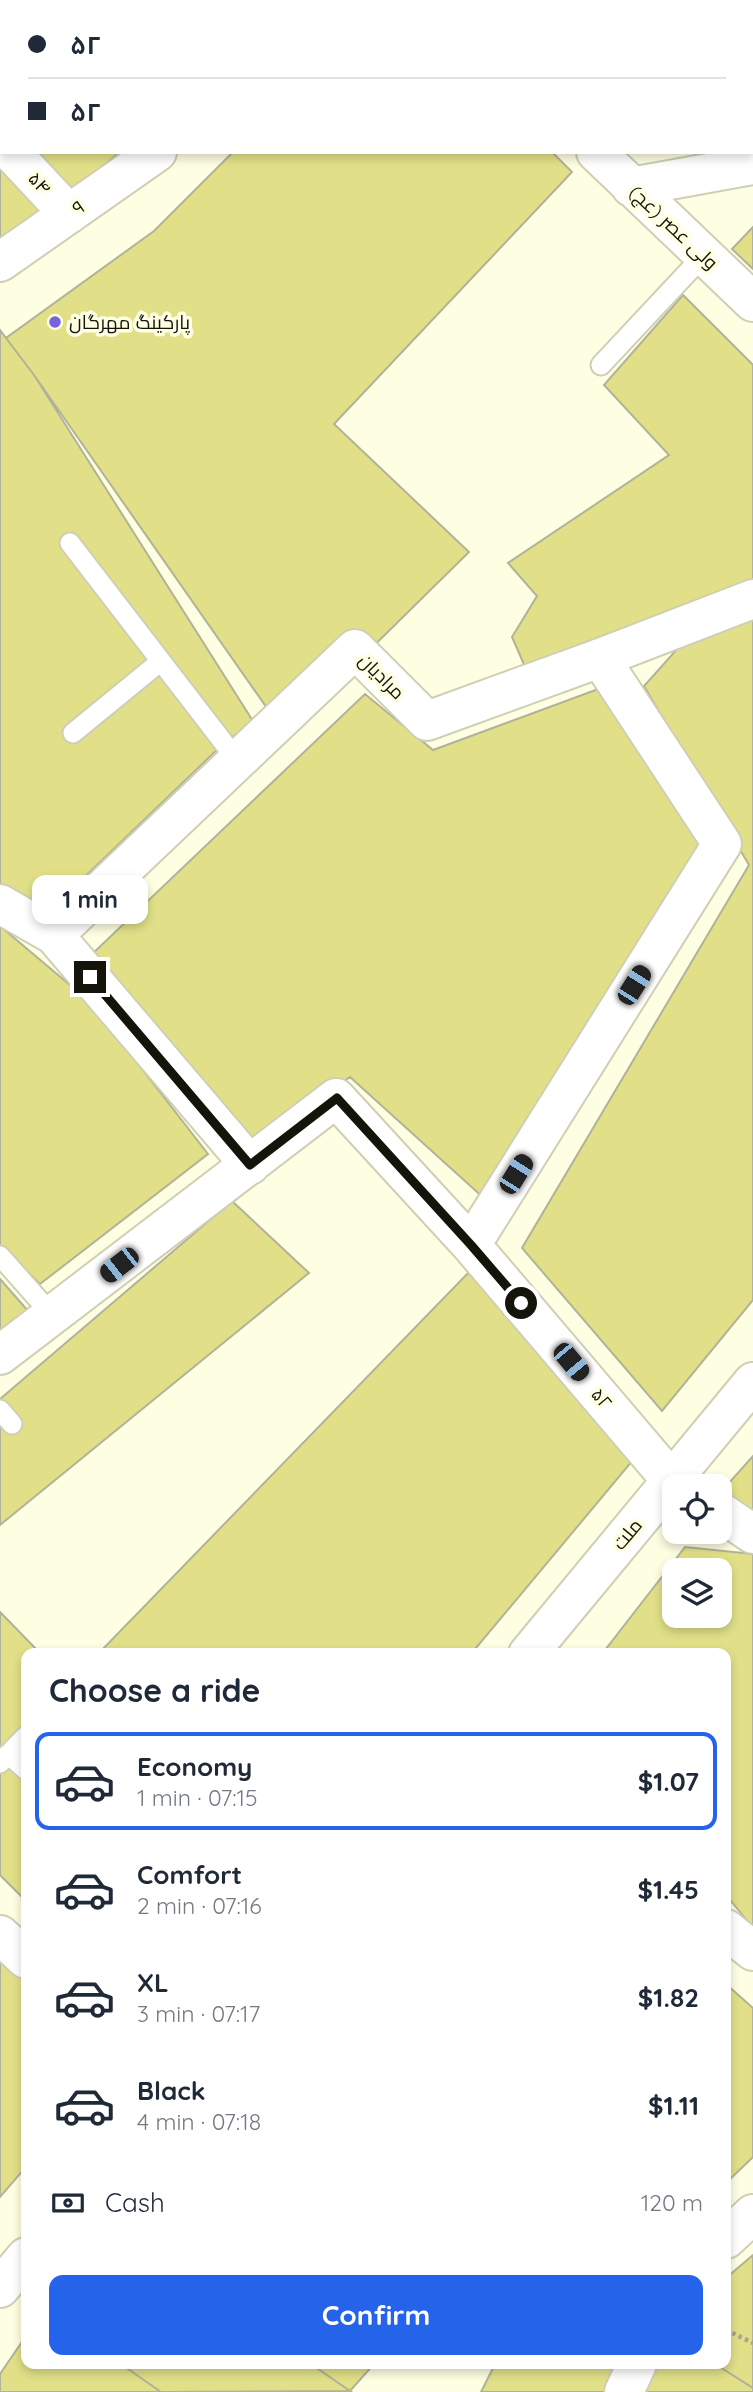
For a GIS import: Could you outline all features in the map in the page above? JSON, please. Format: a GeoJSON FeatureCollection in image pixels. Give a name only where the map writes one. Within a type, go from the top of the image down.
{"type":"FeatureCollection","features":[{"type":"Feature","properties":{"kind":"street","name":"۵۴"},"geometry":{"type":"LineString","coordinates":[[13,154],[69,214]]}},
{"type":"Feature","properties":{"kind":"street","name":"۹"},"geometry":{"type":"LineString","coordinates":[[0,262],[154,154]]}},
{"type":"Feature","properties":{"kind":"street","name":"ولی عصر (عج)"},"geometry":{"type":"LineString","coordinates":[[598,154],[753,302]]}},
{"type":"Feature","properties":{"kind":"street"},"geometry":{"type":"LineString","coordinates":[[631,187],[753,165]]}},
{"type":"Feature","properties":{"kind":"street","name":"مرادیان"},"geometry":{"type":"LineString","coordinates":[[54,935],[355,649],[427,721],[753,599]]}},
{"type":"Feature","properties":{"kind":"street"},"geometry":{"type":"LineString","coordinates":[[471,1245],[722,844],[600,658]]}},
{"type":"Feature","properties":{"kind":"street"},"geometry":{"type":"LineString","coordinates":[[0,904],[54,935],[250,1165],[0,1355]]}},
{"type":"Feature","properties":{"kind":"street","name":"۵۲"},"geometry":{"type":"LineString","coordinates":[[250,1165],[337,1098],[471,1245],[668,1474]]}},
{"type":"Feature","properties":{"kind":"street","name":"ملت"},"geometry":{"type":"LineString","coordinates":[[683,1474],[753,1381]]}},
{"type":"Feature","properties":{"kind":"street","name":"ملت"},"geometry":{"type":"LineString","coordinates":[[533,1648],[662,1499]]}},
{"type":"Feature","properties":{"kind":"street"},"geometry":{"type":"LineString","coordinates":[[732,1520],[753,1534]]}},
{"type":"Feature","properties":{"kind":"street"},"geometry":{"type":"LineString","coordinates":[[731,1933],[753,1951]]}},
{"type":"Feature","properties":{"kind":"street"},"geometry":{"type":"LineString","coordinates":[[0,1935],[21,1954]]}},
{"type":"Feature","properties":{"kind":"street"},"geometry":{"type":"LineString","coordinates":[[731,2234],[753,2214]]}},
{"type":"Feature","properties":{"kind":"street"},"geometry":{"type":"LineString","coordinates":[[0,2288],[21,2262]]}},
{"type":"Feature","properties":{"kind":"street"},"geometry":{"type":"LineString","coordinates":[[624,2392],[635,2369]]}},
{"type":"Feature","properties":{"kind":"lane"},"geometry":{"type":"LineString","coordinates":[[601,365],[704,255]]}},
{"type":"Feature","properties":{"kind":"lane"},"geometry":{"type":"LineString","coordinates":[[69,543],[237,760]]}},
{"type":"Feature","properties":{"kind":"lane"},"geometry":{"type":"LineString","coordinates":[[73,733],[161,661]]}},
{"type":"Feature","properties":{"kind":"lane"},"geometry":{"type":"LineString","coordinates":[[0,1256],[53,1315]]}},
{"type":"Feature","properties":{"kind":"lane"},"geometry":{"type":"LineString","coordinates":[[21,1741],[4,1758],[21,1767]]}},
{"type":"Feature","properties":{"kind":"path"},"geometry":{"type":"LineString","coordinates":[[731,2332],[753,2343]]}},
{"type":"Feature","properties":{"kind":"building"},"geometry":{"type":"Polygon","coordinates":[[[37,154],[117,154],[73,193],[37,154]]]}},
{"type":"Feature","properties":{"kind":"building"},"geometry":{"type":"Polygon","coordinates":[[[231,154],[554,154],[572,172],[334,424],[469,552],[270,748],[34,375],[6,338],[154,231],[231,154]]]}},
{"type":"Feature","properties":{"kind":"building"},"geometry":{"type":"Polygon","coordinates":[[[0,160],[49,212],[0,247],[0,160]]]}},
{"type":"Feature","properties":{"kind":"building"},"geometry":{"type":"Polygon","coordinates":[[[753,227],[753,269],[732,249],[753,227]]]}},
{"type":"Feature","properties":{"kind":"building"},"geometry":{"type":"Polygon","coordinates":[[[683,295],[753,365],[753,593],[526,669],[512,637],[537,596],[508,563],[669,455],[604,385],[683,295]]]}},
{"type":"Feature","properties":{"kind":"building"},"geometry":{"type":"Polygon","coordinates":[[[0,330],[269,711],[224,743],[47,913],[0,887],[0,330]]]}},
{"type":"Feature","properties":{"kind":"building"},"geometry":{"type":"Polygon","coordinates":[[[753,615],[753,1300],[662,1411],[522,1248],[749,865],[644,686],[678,648],[753,615]]]}},
{"type":"Feature","properties":{"kind":"building"},"geometry":{"type":"Polygon","coordinates":[[[601,688],[710,847],[487,1201],[350,1077],[254,1142],[90,956],[365,694],[433,750],[601,688]]]}},
{"type":"Feature","properties":{"kind":"building"},"geometry":{"type":"Polygon","coordinates":[[[0,926],[90,1002],[208,1154],[40,1284],[0,1245],[0,926]]]}},
{"type":"Feature","properties":{"kind":"building"},"geometry":{"type":"Polygon","coordinates":[[[232,1201],[309,1273],[0,1525],[0,1399],[232,1201]]]}},
{"type":"Feature","properties":{"kind":"building"},"geometry":{"type":"Polygon","coordinates":[[[471,1270],[633,1460],[476,1648],[104,1648],[471,1270]]]}},
{"type":"Feature","properties":{"kind":"building"},"geometry":{"type":"Polygon","coordinates":[[[0,1279],[29,1312],[0,1337],[0,1279]]]}},
{"type":"Feature","properties":{"kind":"building"},"geometry":{"type":"Polygon","coordinates":[[[753,1456],[753,1514],[732,1501],[732,1480],[753,1456]]]}},
{"type":"Feature","properties":{"kind":"building"},"geometry":{"type":"Polygon","coordinates":[[[685,1547],[753,1554],[753,1928],[731,1901],[731,1648],[607,1648],[662,1577],[662,1628],[732,1628],[732,1558],[676,1558],[685,1547]]]}},
{"type":"Feature","properties":{"kind":"building"},"geometry":{"type":"Polygon","coordinates":[[[0,1612],[35,1648],[21,1648],[21,1896],[0,1875],[0,1612]]]}},
{"type":"Feature","properties":{"kind":"building"},"geometry":{"type":"Polygon","coordinates":[[[0,1951],[21,1971],[21,2173],[0,2197],[0,1951]]]}},
{"type":"Feature","properties":{"kind":"building"},"geometry":{"type":"Polygon","coordinates":[[[731,1988],[753,2008],[753,2157],[731,2178],[731,1988]]]}},
{"type":"Feature","properties":{"kind":"building"},"geometry":{"type":"Polygon","coordinates":[[[753,2255],[753,2388],[723,2369],[731,2369],[731,2274],[753,2255]]]}},
{"type":"Feature","properties":{"kind":"building"},"geometry":{"type":"Polygon","coordinates":[[[21,2343],[21,2369],[128,2369],[161,2392],[0,2392],[0,2374],[21,2343]]]}},
{"type":"Feature","properties":{"kind":"building"},"geometry":{"type":"Polygon","coordinates":[[[128,2369],[318,2369],[350,2391],[161,2392],[128,2369]]]}},
{"type":"Feature","properties":{"kind":"building"},"geometry":{"type":"Polygon","coordinates":[[[318,2369],[370,2369],[350,2391],[318,2369]]]}},
{"type":"Feature","properties":{"kind":"building"},"geometry":{"type":"Polygon","coordinates":[[[492,2369],[620,2369],[608,2392],[481,2392],[492,2369]]]}},
{"type":"Feature","properties":{"kind":"building"},"geometry":{"type":"Polygon","coordinates":[[[652,2369],[723,2369],[753,2388],[753,2392],[640,2392],[652,2369]]]}},
{"type":"Feature","properties":{"kind":"place","name":"پارکینگ مهرگان"},"geometry":{"type":"Point","coordinates":[55,322]}},
{"type":"Feature","properties":{"kind":"route"},"geometry":{"type":"LineString","coordinates":[[90,977],[250,1165],[337,1098],[521,1303]]}}]}
